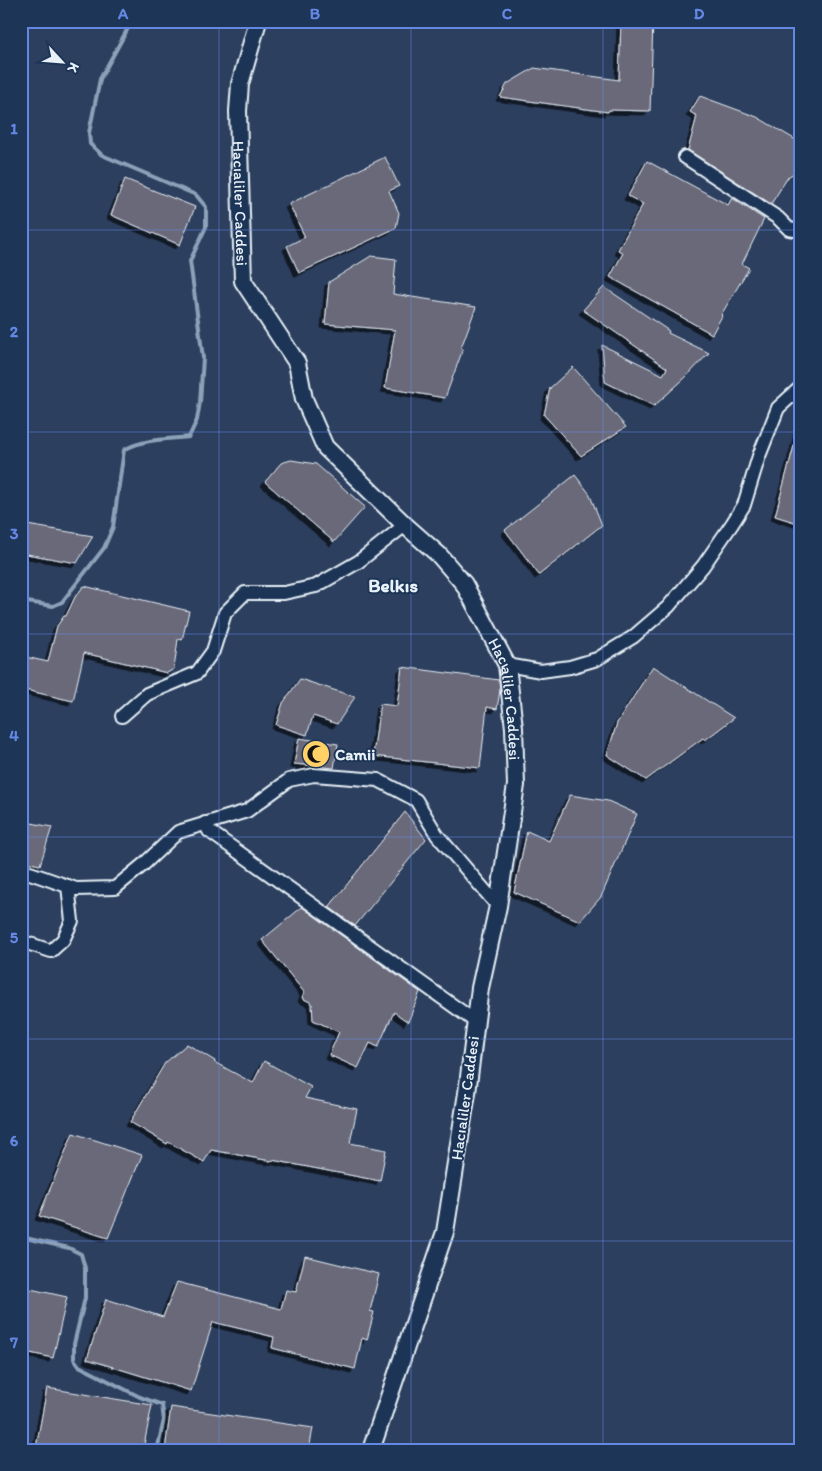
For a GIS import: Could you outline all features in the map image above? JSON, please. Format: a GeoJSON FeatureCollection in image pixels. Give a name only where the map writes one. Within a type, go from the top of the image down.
{"type":"FeatureCollection","features":[{"type":"Feature","properties":{"kind":"street","name":"Hacıaliler Caddesi"},"geometry":{"type":"LineString","coordinates":[[258,21],[240,84],[238,111],[243,281],[298,363],[304,399],[325,447],[405,525],[439,555],[464,584],[506,665],[514,728],[516,785],[498,906],[480,988],[467,1093],[445,1232],[371,1450]]}},
{"type":"Feature","properties":{"kind":"street"},"geometry":{"type":"LineString","coordinates":[[685,157],[778,218],[789,229],[801,231]]}},
{"type":"Feature","properties":{"kind":"street"},"geometry":{"type":"LineString","coordinates":[[506,665],[540,671],[570,667],[597,659],[633,637],[668,607],[703,566],[744,505],[758,456],[778,408],[801,387]]}},
{"type":"Feature","properties":{"kind":"street"},"geometry":{"type":"LineString","coordinates":[[122,716],[148,694],[197,673],[213,651],[225,613],[245,593],[284,593],[316,586],[358,562],[405,525]]}},
{"type":"Feature","properties":{"kind":"street"},"geometry":{"type":"LineString","coordinates":[[21,871],[76,889],[115,888],[178,832],[247,810],[289,780],[314,775],[378,780],[416,800],[437,835],[498,906]]}},
{"type":"Feature","properties":{"kind":"street"},"geometry":{"type":"LineString","coordinates":[[205,823],[209,831],[476,1022]]}},
{"type":"Feature","properties":{"kind":"street"},"geometry":{"type":"LineString","coordinates":[[21,942],[51,951],[63,940],[72,921],[68,886]]}},
{"type":"Feature","properties":{"kind":"building"},"geometry":{"type":"Polygon","coordinates":[[[621,21],[653,21],[650,111],[609,110],[608,112],[500,97],[507,84],[534,68],[619,80],[621,21]]]}},
{"type":"Feature","properties":{"kind":"building"},"geometry":{"type":"Polygon","coordinates":[[[700,96],[757,117],[801,143],[801,168],[788,177],[771,204],[688,150],[697,116],[690,112],[700,96]]]}},
{"type":"Feature","properties":{"kind":"building"},"geometry":{"type":"Polygon","coordinates":[[[385,157],[399,186],[389,191],[399,213],[396,228],[299,273],[287,246],[305,237],[289,204],[385,157]]]}},
{"type":"Feature","properties":{"kind":"building"},"geometry":{"type":"Polygon","coordinates":[[[647,161],[728,205],[732,198],[764,219],[742,264],[749,268],[712,334],[610,277],[623,253],[618,250],[643,204],[628,196],[647,161]]]}},
{"type":"Feature","properties":{"kind":"building"},"geometry":{"type":"Polygon","coordinates":[[[125,179],[195,207],[180,245],[111,215],[125,179]]]}},
{"type":"Feature","properties":{"kind":"building"},"geometry":{"type":"Polygon","coordinates":[[[371,256],[396,259],[393,294],[476,307],[445,398],[385,388],[395,330],[325,324],[329,282],[371,256]]]}},
{"type":"Feature","properties":{"kind":"building"},"geometry":{"type":"Polygon","coordinates":[[[604,287],[669,331],[668,333],[709,353],[654,406],[605,382],[602,345],[663,375],[667,368],[583,310],[604,287]]]}},
{"type":"Feature","properties":{"kind":"building"},"geometry":{"type":"Polygon","coordinates":[[[573,367],[626,427],[581,456],[544,415],[550,388],[573,367]]]}},
{"type":"Feature","properties":{"kind":"building"},"geometry":{"type":"Polygon","coordinates":[[[798,431],[801,431],[801,524],[775,516],[798,431]]]}},
{"type":"Feature","properties":{"kind":"building"},"geometry":{"type":"Polygon","coordinates":[[[291,460],[316,464],[365,507],[334,542],[265,482],[281,463],[291,460]]]}},
{"type":"Feature","properties":{"kind":"building"},"geometry":{"type":"Polygon","coordinates":[[[575,475],[589,493],[602,525],[539,575],[505,530],[575,475]]]}},
{"type":"Feature","properties":{"kind":"building"},"geometry":{"type":"Polygon","coordinates":[[[21,524],[93,536],[77,563],[21,553],[21,524]]]}},
{"type":"Feature","properties":{"kind":"building"},"geometry":{"type":"Polygon","coordinates":[[[84,586],[189,611],[182,640],[178,639],[174,669],[167,673],[84,653],[73,701],[21,689],[21,656],[48,662],[57,626],[66,616],[75,597],[84,586]]]}},
{"type":"Feature","properties":{"kind":"building"},"geometry":{"type":"Polygon","coordinates":[[[653,666],[734,718],[705,740],[703,738],[646,780],[607,755],[617,723],[653,666]]]}},
{"type":"Feature","properties":{"kind":"building"},"geometry":{"type":"Polygon","coordinates":[[[402,667],[499,680],[500,690],[497,709],[487,707],[480,768],[373,756],[380,704],[397,706],[402,667]]]}},
{"type":"Feature","properties":{"kind":"building"},"geometry":{"type":"Polygon","coordinates":[[[300,679],[355,697],[337,724],[313,716],[307,735],[276,725],[283,703],[300,679]]]}},
{"type":"Feature","properties":{"kind":"building","name":"Camii"},"geometry":{"type":"Polygon","coordinates":[[[299,738],[338,744],[334,768],[294,764],[299,738]]]}},
{"type":"Feature","properties":{"kind":"building"},"geometry":{"type":"Polygon","coordinates":[[[570,795],[608,801],[637,814],[601,897],[580,921],[514,892],[527,831],[549,841],[570,795]]]}},
{"type":"Feature","properties":{"kind":"building"},"geometry":{"type":"Polygon","coordinates":[[[405,812],[426,839],[355,926],[329,907],[405,812]]]}},
{"type":"Feature","properties":{"kind":"building"},"geometry":{"type":"Polygon","coordinates":[[[21,821],[52,827],[40,865],[21,861],[21,821]]]}},
{"type":"Feature","properties":{"kind":"building"},"geometry":{"type":"Polygon","coordinates":[[[302,907],[420,992],[408,1022],[394,1012],[378,1047],[370,1043],[358,1068],[329,1055],[339,1032],[313,1020],[312,1003],[302,998],[304,992],[262,940],[302,907]]]}},
{"type":"Feature","properties":{"kind":"building"},"geometry":{"type":"Polygon","coordinates":[[[187,1044],[214,1062],[253,1083],[264,1061],[311,1087],[305,1098],[357,1109],[350,1143],[386,1150],[380,1181],[211,1150],[204,1162],[168,1142],[167,1144],[130,1122],[165,1063],[187,1044]]]}},
{"type":"Feature","properties":{"kind":"building"},"geometry":{"type":"Polygon","coordinates":[[[73,1133],[142,1155],[108,1238],[39,1216],[73,1133]]]}},
{"type":"Feature","properties":{"kind":"building"},"geometry":{"type":"Polygon","coordinates":[[[305,1256],[379,1274],[370,1311],[374,1312],[367,1340],[362,1338],[355,1369],[272,1348],[274,1337],[213,1322],[191,1391],[87,1359],[106,1299],[163,1317],[177,1282],[281,1309],[286,1290],[296,1292],[305,1256]]]}},
{"type":"Feature","properties":{"kind":"building"},"geometry":{"type":"Polygon","coordinates":[[[21,1287],[67,1297],[53,1358],[21,1351],[21,1287]]]}},
{"type":"Feature","properties":{"kind":"building"},"geometry":{"type":"Polygon","coordinates":[[[47,1388],[152,1405],[143,1450],[47,1450],[36,1448],[47,1388]]]}},
{"type":"Feature","properties":{"kind":"building"},"geometry":{"type":"Polygon","coordinates":[[[171,1407],[313,1428],[309,1450],[165,1450],[171,1407]]]}},
{"type":"Feature","properties":{"kind":"waterway"},"geometry":{"type":"LineString","coordinates":[[21,601],[53,606],[62,602],[104,548],[113,527],[124,450],[147,442],[189,437],[197,420],[203,358],[190,261],[206,227],[206,207],[196,195],[102,155],[90,144],[89,133],[100,79],[132,21]]}},
{"type":"Feature","properties":{"kind":"waterway"},"geometry":{"type":"LineString","coordinates":[[21,1237],[69,1248],[81,1254],[85,1268],[85,1298],[74,1344],[74,1359],[79,1366],[140,1397],[162,1405],[164,1420],[157,1450]]}},
{"type":"Feature","properties":{"kind":"place","name":"Camii"},"geometry":{"type":"Point","coordinates":[316,754]}},
{"type":"Feature","properties":{"kind":"district","name":"Belkıs"},"geometry":{"type":"Point","coordinates":[393,585]}}]}
